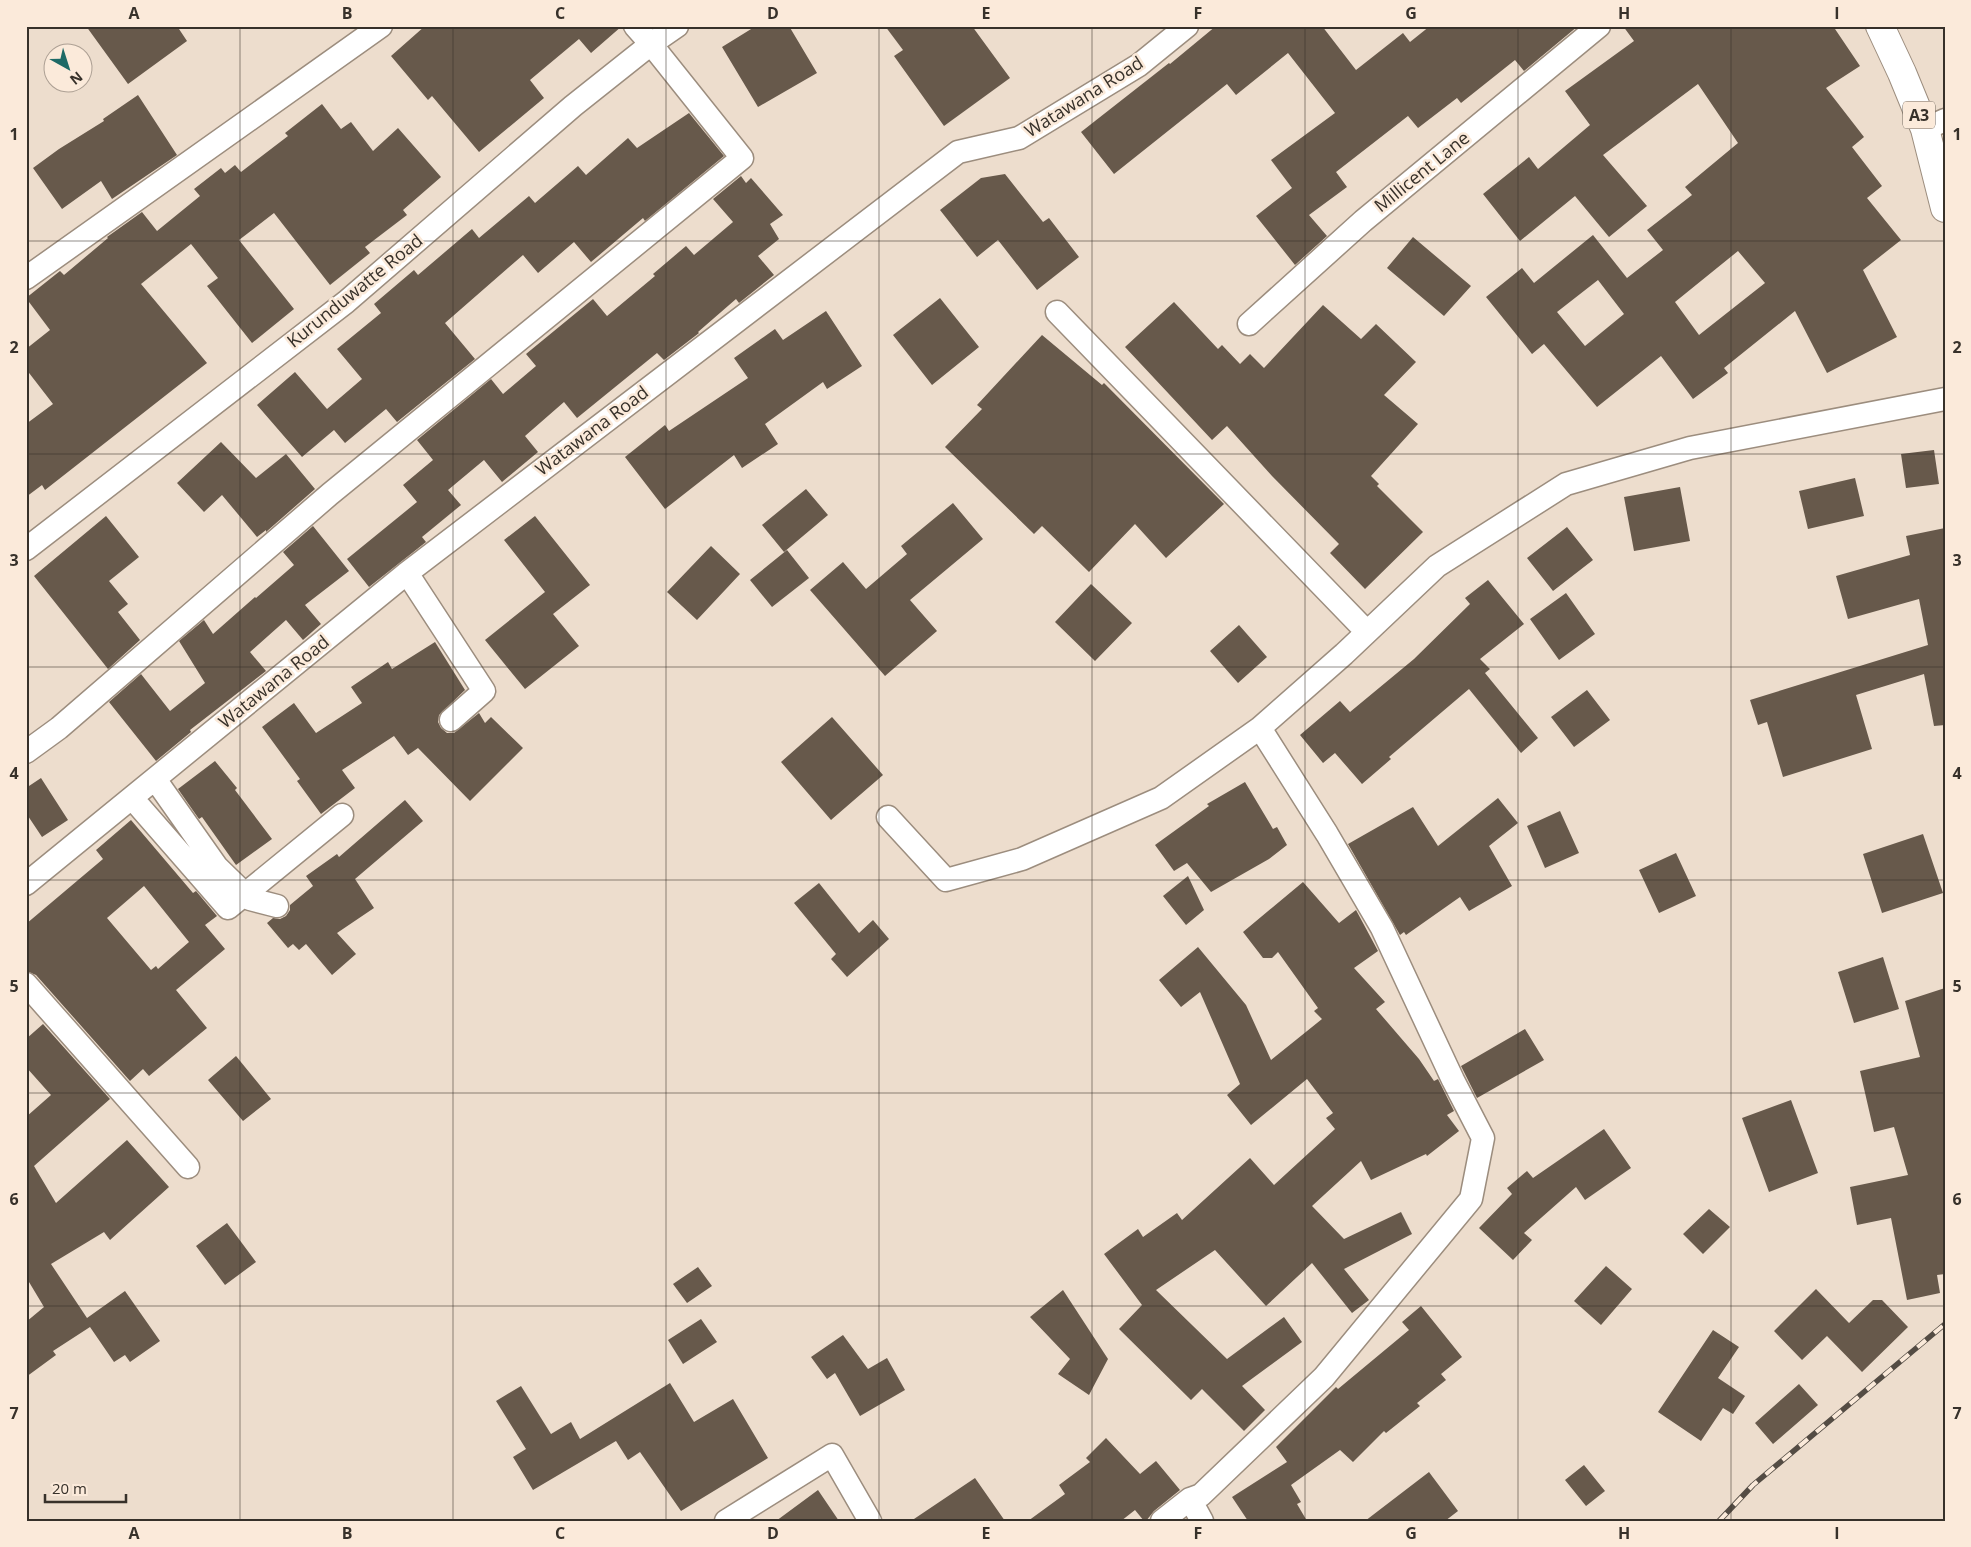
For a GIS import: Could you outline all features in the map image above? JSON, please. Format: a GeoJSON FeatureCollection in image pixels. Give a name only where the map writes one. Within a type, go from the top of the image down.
{"type":"FeatureCollection","features":[{"type":"Feature","properties":{"kind":"highway","name":"A3"},"geometry":{"type":"LineString","coordinates":[[1880,26],[1902,73],[1935,124],[1945,208]]}},
{"type":"Feature","properties":{"kind":"street"},"geometry":{"type":"LineString","coordinates":[[26,278],[381,26]]}},
{"type":"Feature","properties":{"kind":"street"},"geometry":{"type":"LineString","coordinates":[[26,752],[59,728],[330,494],[742,158],[635,26]]}},
{"type":"Feature","properties":{"kind":"street","name":"Kurunduwatte Road"},"geometry":{"type":"LineString","coordinates":[[26,549],[346,302],[573,106],[651,44],[677,26]]}},
{"type":"Feature","properties":{"kind":"street","name":"Watawana Road"},"geometry":{"type":"LineString","coordinates":[[26,884],[407,573],[958,152],[1019,138],[1139,65],[1187,26]]}},
{"type":"Feature","properties":{"kind":"street","name":"Millicent Lane"},"geometry":{"type":"LineString","coordinates":[[1249,324],[1363,221],[1599,26]]}},
{"type":"Feature","properties":{"kind":"street"},"geometry":{"type":"LineString","coordinates":[[1057,312],[1367,632]]}},
{"type":"Feature","properties":{"kind":"street"},"geometry":{"type":"LineString","coordinates":[[888,817],[946,880],[1022,859],[1161,798],[1260,728],[1437,566],[1566,484],[1690,448],[1945,399]]}},
{"type":"Feature","properties":{"kind":"street"},"geometry":{"type":"LineString","coordinates":[[407,573],[484,692],[451,720]]}},
{"type":"Feature","properties":{"kind":"street"},"geometry":{"type":"LineString","coordinates":[[1162,1521],[1190,1499],[1202,1494],[1324,1377],[1472,1199],[1483,1138],[1453,1080],[1382,928],[1327,834],[1260,728]]}},
{"type":"Feature","properties":{"kind":"street"},"geometry":{"type":"LineString","coordinates":[[154,780],[217,867],[250,899],[278,906]]}},
{"type":"Feature","properties":{"kind":"street"},"geometry":{"type":"LineString","coordinates":[[132,798],[228,908],[342,815]]}},
{"type":"Feature","properties":{"kind":"street"},"geometry":{"type":"LineString","coordinates":[[26,984],[188,1167]]}},
{"type":"Feature","properties":{"kind":"street"},"geometry":{"type":"LineString","coordinates":[[726,1521],[832,1455],[870,1521]]}},
{"type":"Feature","properties":{"kind":"street"},"geometry":{"type":"LineString","coordinates":[[1190,1499],[1202,1521]]}},
{"type":"Feature","properties":{"kind":"building"},"geometry":{"type":"Polygon","coordinates":[[[86,26],[177,26],[187,41],[128,84],[86,26]]]}},
{"type":"Feature","properties":{"kind":"building"},"geometry":{"type":"Polygon","coordinates":[[[425,26],[622,26],[591,53],[579,39],[530,80],[544,98],[479,152],[432,96],[428,100],[391,56],[425,26]]]}},
{"type":"Feature","properties":{"kind":"building"},"geometry":{"type":"Polygon","coordinates":[[[756,26],[789,26],[817,73],[758,107],[722,47],[756,26]]]}},
{"type":"Feature","properties":{"kind":"building"},"geometry":{"type":"Polygon","coordinates":[[[885,26],[972,26],[1010,78],[944,126],[894,56],[903,50],[885,26]]]}},
{"type":"Feature","properties":{"kind":"building"},"geometry":{"type":"Polygon","coordinates":[[[1216,26],[1322,26],[1356,70],[1403,33],[1410,42],[1430,26],[1578,26],[1524,71],[1515,60],[1461,103],[1457,98],[1418,128],[1408,116],[1336,172],[1347,187],[1309,215],[1327,236],[1295,265],[1256,216],[1292,188],[1271,160],[1335,113],[1288,53],[1236,95],[1227,84],[1114,174],[1081,132],[1216,26]]]}},
{"type":"Feature","properties":{"kind":"building"},"geometry":{"type":"Polygon","coordinates":[[[1623,26],[1833,26],[1860,66],[1826,88],[1864,137],[1852,147],[1882,186],[1867,198],[1901,240],[1863,270],[1897,337],[1827,373],[1795,311],[1724,368],[1728,373],[1693,399],[1661,356],[1597,407],[1544,344],[1532,354],[1486,297],[1522,268],[1534,283],[1593,235],[1627,278],[1663,250],[1647,230],[1692,195],[1685,187],[1738,143],[1698,84],[1603,155],[1647,206],[1609,237],[1575,196],[1520,241],[1483,194],[1529,157],[1538,169],[1590,125],[1565,91],[1634,41],[1623,26]],[[1738,251],[1675,302],[1699,335],[1765,283],[1738,251]],[[1598,280],[1557,312],[1585,346],[1624,314],[1598,280]]]}},
{"type":"Feature","properties":{"kind":"building"},"geometry":{"type":"Polygon","coordinates":[[[138,95],[177,155],[112,199],[101,181],[62,209],[33,168],[104,121],[103,119],[138,95]]]}},
{"type":"Feature","properties":{"kind":"building"},"geometry":{"type":"Polygon","coordinates":[[[322,104],[341,129],[351,122],[373,151],[398,128],[441,177],[403,210],[407,215],[365,247],[370,253],[330,285],[274,213],[239,240],[294,309],[252,343],[207,286],[218,278],[191,244],[141,284],[207,363],[45,490],[42,485],[26,497],[26,424],[53,404],[26,369],[26,349],[50,330],[26,298],[60,271],[64,275],[107,237],[142,212],[157,231],[200,196],[194,189],[221,168],[225,173],[235,165],[241,172],[288,136],[285,133],[322,104]]]}},
{"type":"Feature","properties":{"kind":"building"},"geometry":{"type":"Polygon","coordinates":[[[689,113],[724,156],[645,221],[643,218],[591,262],[574,242],[538,273],[523,255],[445,323],[475,359],[397,422],[386,409],[345,443],[334,430],[302,457],[257,405],[295,372],[327,409],[362,379],[337,349],[381,313],[374,304],[414,270],[418,275],[472,229],[479,238],[529,196],[535,203],[578,166],[586,175],[628,138],[637,148],[689,113]]]}},
{"type":"Feature","properties":{"kind":"building"},"geometry":{"type":"Polygon","coordinates":[[[1005,174],[1043,222],[1049,218],[1079,257],[1037,290],[998,240],[977,257],[940,210],[981,178],[1005,174]]]}},
{"type":"Feature","properties":{"kind":"building"},"geometry":{"type":"Polygon","coordinates":[[[741,176],[746,183],[751,178],[783,215],[770,224],[779,239],[758,256],[774,275],[739,303],[736,299],[699,333],[664,360],[657,353],[577,418],[564,402],[525,436],[538,452],[502,482],[484,460],[448,490],[461,505],[422,537],[426,542],[369,587],[347,559],[417,502],[403,485],[433,460],[417,440],[491,379],[503,394],[536,366],[526,354],[593,299],[607,316],[655,276],[653,274],[686,246],[694,255],[733,222],[713,199],[741,176]]]}},
{"type":"Feature","properties":{"kind":"building"},"geometry":{"type":"Polygon","coordinates":[[[1413,237],[1471,286],[1444,316],[1387,268],[1413,237]]]}},
{"type":"Feature","properties":{"kind":"building"},"geometry":{"type":"Polygon","coordinates":[[[940,298],[979,347],[932,385],[893,335],[940,298]]]}},
{"type":"Feature","properties":{"kind":"building"},"geometry":{"type":"Polygon","coordinates":[[[1174,302],[1218,349],[1222,345],[1240,364],[1250,354],[1264,368],[1323,305],[1361,339],[1376,324],[1416,362],[1384,395],[1418,424],[1371,476],[1379,484],[1377,486],[1423,532],[1365,589],[1330,553],[1339,544],[1272,476],[1227,426],[1212,440],[1125,347],[1174,302]]]}},
{"type":"Feature","properties":{"kind":"building"},"geometry":{"type":"Polygon","coordinates":[[[826,311],[862,366],[827,389],[823,382],[765,424],[778,444],[742,468],[734,455],[665,509],[625,457],[665,425],[669,431],[748,378],[734,358],[775,329],[783,340],[826,311]]]}},
{"type":"Feature","properties":{"kind":"building"},"geometry":{"type":"Polygon","coordinates":[[[1042,335],[1102,385],[1104,383],[1224,504],[1166,558],[1135,524],[1089,572],[1042,526],[1034,534],[945,447],[982,409],[977,405],[1042,335]]]}},
{"type":"Feature","properties":{"kind":"building"},"geometry":{"type":"Polygon","coordinates":[[[221,442],[256,478],[286,454],[315,489],[266,532],[266,530],[257,537],[222,495],[204,512],[177,483],[221,442]]]}},
{"type":"Feature","properties":{"kind":"building"},"geometry":{"type":"Polygon","coordinates":[[[1934,450],[1939,484],[1906,488],[1901,454],[1934,450]]]}},
{"type":"Feature","properties":{"kind":"building"},"geometry":{"type":"Polygon","coordinates":[[[1855,478],[1864,516],[1808,529],[1799,491],[1855,478]]]}},
{"type":"Feature","properties":{"kind":"building"},"geometry":{"type":"Polygon","coordinates":[[[1680,487],[1690,541],[1634,551],[1624,497],[1680,487]]]}},
{"type":"Feature","properties":{"kind":"building"},"geometry":{"type":"Polygon","coordinates":[[[806,489],[828,515],[784,552],[762,525],[806,489]]]}},
{"type":"Feature","properties":{"kind":"building"},"geometry":{"type":"Polygon","coordinates":[[[953,503],[983,539],[910,600],[937,631],[885,676],[810,590],[843,562],[866,589],[907,554],[901,546],[953,503]]]}},
{"type":"Feature","properties":{"kind":"building"},"geometry":{"type":"Polygon","coordinates":[[[106,516],[139,557],[109,581],[128,604],[118,612],[140,640],[108,669],[34,576],[106,516]]]}},
{"type":"Feature","properties":{"kind":"building"},"geometry":{"type":"Polygon","coordinates":[[[535,516],[590,585],[553,614],[579,646],[525,689],[485,640],[545,592],[504,540],[535,516]]]}},
{"type":"Feature","properties":{"kind":"building"},"geometry":{"type":"Polygon","coordinates":[[[313,526],[349,571],[305,605],[321,624],[303,640],[286,620],[250,652],[266,671],[190,730],[191,732],[156,761],[109,702],[141,674],[170,711],[205,683],[179,641],[204,620],[213,634],[256,598],[294,565],[283,552],[313,526]]]}},
{"type":"Feature","properties":{"kind":"building"},"geometry":{"type":"Polygon","coordinates":[[[1567,527],[1593,560],[1553,591],[1527,558],[1567,527]]]}},
{"type":"Feature","properties":{"kind":"building"},"geometry":{"type":"Polygon","coordinates":[[[1945,528],[1945,725],[1934,726],[1924,674],[1856,695],[1872,749],[1783,777],[1767,722],[1758,725],[1750,700],[1928,645],[1919,599],[1848,619],[1836,576],[1910,555],[1906,536],[1945,528]]]}},
{"type":"Feature","properties":{"kind":"building"},"geometry":{"type":"Polygon","coordinates":[[[711,546],[740,574],[697,620],[667,592],[711,546]]]}},
{"type":"Feature","properties":{"kind":"building"},"geometry":{"type":"Polygon","coordinates":[[[787,550],[809,578],[772,607],[750,580],[787,550]]]}},
{"type":"Feature","properties":{"kind":"building"},"geometry":{"type":"Polygon","coordinates":[[[1488,580],[1524,624],[1480,659],[1490,669],[1485,673],[1538,738],[1521,753],[1469,689],[1389,757],[1391,759],[1362,784],[1335,753],[1323,763],[1300,735],[1340,701],[1350,712],[1414,659],[1470,604],[1465,598],[1488,580]]]}},
{"type":"Feature","properties":{"kind":"building"},"geometry":{"type":"Polygon","coordinates":[[[1091,584],[1132,623],[1095,661],[1055,622],[1091,584]]]}},
{"type":"Feature","properties":{"kind":"building"},"geometry":{"type":"Polygon","coordinates":[[[1566,593],[1595,634],[1559,660],[1530,619],[1566,593]]]}},
{"type":"Feature","properties":{"kind":"building"},"geometry":{"type":"Polygon","coordinates":[[[1239,625],[1267,657],[1238,683],[1210,651],[1239,625]]]}},
{"type":"Feature","properties":{"kind":"building"},"geometry":{"type":"Polygon","coordinates":[[[435,642],[465,690],[439,715],[438,722],[441,728],[447,733],[454,733],[479,713],[485,723],[491,717],[523,748],[470,801],[418,748],[408,755],[394,736],[342,770],[355,788],[321,814],[297,781],[300,779],[262,727],[294,703],[316,733],[362,703],[351,687],[388,662],[392,669],[435,642]]]}},
{"type":"Feature","properties":{"kind":"building"},"geometry":{"type":"Polygon","coordinates":[[[1587,690],[1610,720],[1574,747],[1551,717],[1587,690]]]}},
{"type":"Feature","properties":{"kind":"building"},"geometry":{"type":"Polygon","coordinates":[[[832,717],[883,775],[831,820],[781,762],[832,717]]]}},
{"type":"Feature","properties":{"kind":"building"},"geometry":{"type":"Polygon","coordinates":[[[215,761],[237,788],[235,790],[272,839],[236,865],[202,817],[199,819],[178,789],[215,761]]]}},
{"type":"Feature","properties":{"kind":"building"},"geometry":{"type":"Polygon","coordinates":[[[41,778],[68,820],[42,837],[26,813],[26,788],[41,778]]]}},
{"type":"Feature","properties":{"kind":"building"},"geometry":{"type":"Polygon","coordinates":[[[1245,782],[1273,829],[1277,827],[1287,845],[1269,859],[1211,892],[1187,863],[1174,871],[1155,845],[1209,806],[1207,804],[1245,782]]]}},
{"type":"Feature","properties":{"kind":"building"},"geometry":{"type":"Polygon","coordinates":[[[1498,798],[1518,823],[1489,846],[1512,886],[1469,911],[1460,897],[1406,935],[1404,932],[1400,935],[1348,844],[1413,807],[1438,846],[1498,798]]]}},
{"type":"Feature","properties":{"kind":"building"},"geometry":{"type":"Polygon","coordinates":[[[405,800],[423,821],[355,879],[374,908],[337,933],[356,954],[332,975],[306,944],[299,950],[293,944],[288,948],[267,923],[273,918],[280,919],[286,916],[290,910],[290,905],[313,886],[306,876],[337,854],[339,857],[405,800]]]}},
{"type":"Feature","properties":{"kind":"building"},"geometry":{"type":"Polygon","coordinates":[[[1560,811],[1579,853],[1545,868],[1527,826],[1560,811]]]}},
{"type":"Feature","properties":{"kind":"building"},"geometry":{"type":"Polygon","coordinates":[[[131,820],[193,893],[196,891],[217,916],[205,925],[225,949],[176,990],[207,1028],[149,1076],[143,1069],[130,1081],[36,975],[26,971],[26,924],[103,859],[96,850],[131,820]],[[144,886],[107,918],[151,970],[156,966],[158,969],[189,942],[144,886]]]}},
{"type":"Feature","properties":{"kind":"building"},"geometry":{"type":"Polygon","coordinates":[[[1923,834],[1943,893],[1882,913],[1863,854],[1923,834]]]}},
{"type":"Feature","properties":{"kind":"building"},"geometry":{"type":"Polygon","coordinates":[[[1676,853],[1696,896],[1659,913],[1639,870],[1676,853]]]}},
{"type":"Feature","properties":{"kind":"building"},"geometry":{"type":"Polygon","coordinates":[[[1188,876],[1204,910],[1186,925],[1163,896],[1188,876]]]}},
{"type":"Feature","properties":{"kind":"building"},"geometry":{"type":"Polygon","coordinates":[[[1303,882],[1339,923],[1356,910],[1378,951],[1354,968],[1385,1002],[1376,1009],[1419,1059],[1434,1081],[1438,1079],[1454,1111],[1447,1115],[1459,1131],[1427,1156],[1426,1154],[1371,1180],[1361,1161],[1312,1206],[1344,1239],[1401,1212],[1412,1234],[1344,1269],[1369,1300],[1352,1313],[1312,1263],[1266,1306],[1215,1250],[1156,1290],[1227,1359],[1284,1317],[1302,1342],[1242,1386],[1265,1410],[1244,1431],[1202,1389],[1191,1400],[1119,1329],[1142,1305],[1104,1254],[1138,1229],[1143,1237],[1177,1213],[1182,1220],[1250,1158],[1274,1185],[1335,1129],[1326,1118],[1333,1113],[1307,1079],[1251,1125],[1227,1095],[1240,1084],[1200,992],[1181,1007],[1159,980],[1198,947],[1246,1005],[1271,1060],[1322,1019],[1314,1011],[1318,1008],[1278,952],[1272,958],[1263,958],[1243,932],[1303,882]]]}},
{"type":"Feature","properties":{"kind":"building"},"geometry":{"type":"Polygon","coordinates":[[[819,883],[859,933],[873,920],[889,939],[847,977],[831,959],[836,954],[794,903],[819,883]]]}},
{"type":"Feature","properties":{"kind":"building"},"geometry":{"type":"Polygon","coordinates":[[[1883,957],[1899,1009],[1854,1023],[1838,972],[1883,957]]]}},
{"type":"Feature","properties":{"kind":"building"},"geometry":{"type":"Polygon","coordinates":[[[1945,988],[1945,1274],[1937,1275],[1940,1293],[1907,1300],[1891,1218],[1857,1225],[1850,1187],[1908,1175],[1894,1127],[1874,1132],[1860,1071],[1920,1057],[1905,1001],[1945,988]]]}},
{"type":"Feature","properties":{"kind":"building"},"geometry":{"type":"Polygon","coordinates":[[[43,1024],[110,1099],[34,1166],[56,1203],[127,1140],[169,1187],[110,1240],[104,1232],[51,1264],[87,1318],[125,1291],[160,1341],[130,1362],[125,1355],[114,1362],[90,1327],[53,1351],[56,1355],[26,1377],[26,1322],[44,1307],[26,1277],[26,1117],[51,1095],[26,1067],[26,1039],[43,1024]]]}},
{"type":"Feature","properties":{"kind":"building"},"geometry":{"type":"Polygon","coordinates":[[[1525,1029],[1544,1060],[1477,1098],[1461,1066],[1525,1029]]]}},
{"type":"Feature","properties":{"kind":"building"},"geometry":{"type":"Polygon","coordinates":[[[236,1056],[271,1099],[243,1121],[208,1080],[236,1056]]]}},
{"type":"Feature","properties":{"kind":"building"},"geometry":{"type":"Polygon","coordinates":[[[1791,1100],[1818,1173],[1769,1192],[1742,1118],[1791,1100]]]}},
{"type":"Feature","properties":{"kind":"building"},"geometry":{"type":"Polygon","coordinates":[[[1604,1129],[1631,1168],[1585,1200],[1576,1187],[1524,1233],[1532,1240],[1513,1260],[1479,1228],[1512,1194],[1507,1188],[1527,1171],[1533,1178],[1604,1129]]]}},
{"type":"Feature","properties":{"kind":"building"},"geometry":{"type":"Polygon","coordinates":[[[1709,1209],[1730,1227],[1703,1254],[1683,1234],[1709,1209]]]}},
{"type":"Feature","properties":{"kind":"building"},"geometry":{"type":"Polygon","coordinates":[[[227,1223],[256,1262],[225,1285],[196,1246],[227,1223]]]}},
{"type":"Feature","properties":{"kind":"building"},"geometry":{"type":"Polygon","coordinates":[[[1606,1266],[1632,1289],[1601,1325],[1574,1301],[1606,1266]]]}},
{"type":"Feature","properties":{"kind":"building"},"geometry":{"type":"Polygon","coordinates":[[[698,1267],[712,1286],[687,1303],[673,1284],[698,1267]]]}},
{"type":"Feature","properties":{"kind":"building"},"geometry":{"type":"Polygon","coordinates":[[[1816,1289],[1849,1323],[1873,1300],[1882,1300],[1908,1327],[1862,1372],[1827,1336],[1802,1360],[1774,1331],[1816,1289]]]}},
{"type":"Feature","properties":{"kind":"building"},"geometry":{"type":"Polygon","coordinates":[[[1063,1290],[1108,1359],[1089,1395],[1058,1374],[1070,1359],[1030,1317],[1063,1290]]]}},
{"type":"Feature","properties":{"kind":"building"},"geometry":{"type":"Polygon","coordinates":[[[1421,1306],[1462,1357],[1441,1374],[1446,1380],[1417,1403],[1420,1406],[1386,1433],[1384,1431],[1353,1462],[1340,1450],[1291,1485],[1301,1502],[1297,1504],[1307,1521],[1248,1521],[1232,1497],[1287,1462],[1276,1447],[1336,1387],[1338,1389],[1409,1330],[1402,1322],[1421,1306]]]}},
{"type":"Feature","properties":{"kind":"building"},"geometry":{"type":"Polygon","coordinates":[[[701,1319],[717,1342],[683,1364],[668,1340],[701,1319]]]}},
{"type":"Feature","properties":{"kind":"building"},"geometry":{"type":"Polygon","coordinates":[[[1713,1330],[1739,1347],[1718,1378],[1745,1396],[1733,1414],[1723,1408],[1701,1441],[1658,1412],[1713,1330]]]}},
{"type":"Feature","properties":{"kind":"building"},"geometry":{"type":"Polygon","coordinates":[[[843,1335],[868,1369],[887,1358],[905,1390],[860,1416],[835,1373],[827,1379],[811,1357],[843,1335]]]}},
{"type":"Feature","properties":{"kind":"building"},"geometry":{"type":"Polygon","coordinates":[[[670,1383],[694,1422],[733,1399],[768,1458],[681,1511],[640,1452],[628,1460],[616,1441],[533,1490],[513,1457],[526,1449],[496,1401],[521,1386],[551,1434],[571,1422],[580,1439],[670,1383]]]}},
{"type":"Feature","properties":{"kind":"building"},"geometry":{"type":"Polygon","coordinates":[[[1799,1384],[1818,1405],[1773,1444],[1755,1423],[1799,1384]]]}},
{"type":"Feature","properties":{"kind":"building"},"geometry":{"type":"Polygon","coordinates":[[[1106,1438],[1140,1474],[1156,1461],[1180,1490],[1154,1511],[1146,1521],[1135,1510],[1121,1521],[1028,1521],[1065,1494],[1059,1485],[1090,1462],[1086,1458],[1106,1438]]]}},
{"type":"Feature","properties":{"kind":"building"},"geometry":{"type":"Polygon","coordinates":[[[1584,1465],[1605,1491],[1586,1506],[1565,1480],[1584,1465]]]}},
{"type":"Feature","properties":{"kind":"building"},"geometry":{"type":"Polygon","coordinates":[[[1429,1472],[1458,1511],[1445,1521],[1365,1521],[1429,1472]]]}},
{"type":"Feature","properties":{"kind":"building"},"geometry":{"type":"Polygon","coordinates":[[[975,1478],[1005,1521],[911,1521],[975,1478]]]}},
{"type":"Feature","properties":{"kind":"building"},"geometry":{"type":"Polygon","coordinates":[[[818,1490],[839,1521],[776,1521],[818,1490]]]}},
{"type":"Feature","properties":{"kind":"railway"},"geometry":{"type":"LineString","coordinates":[[1719,1521],[1753,1485],[1945,1324]]}}]}
